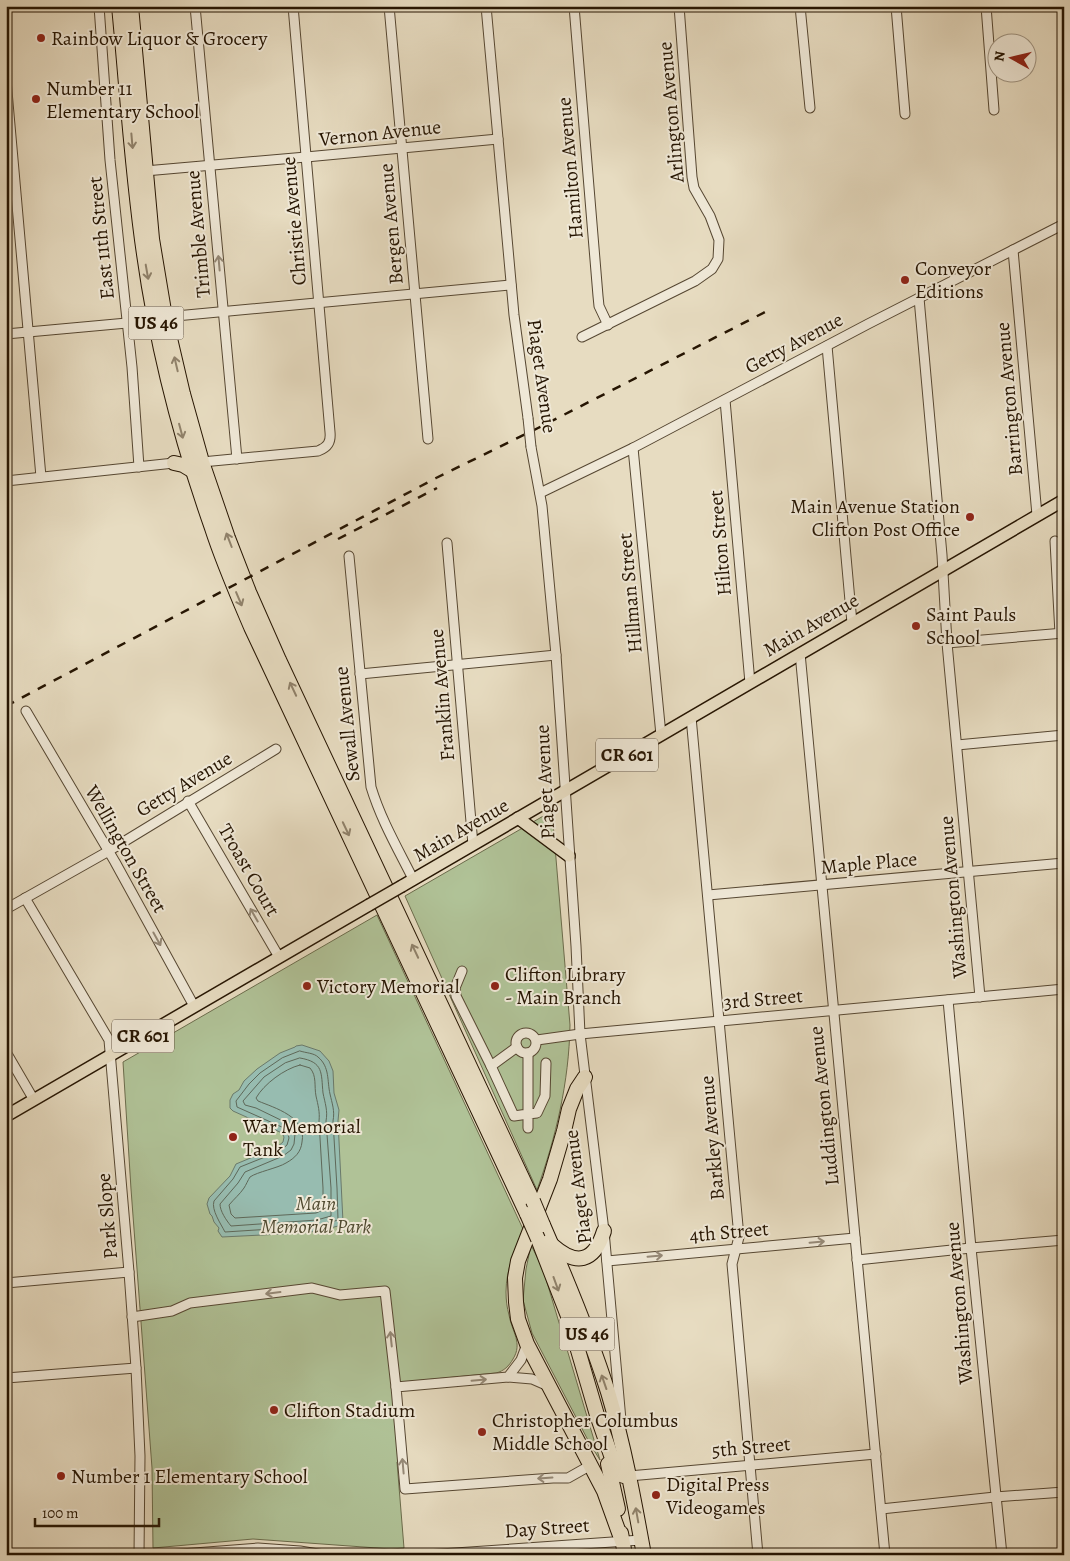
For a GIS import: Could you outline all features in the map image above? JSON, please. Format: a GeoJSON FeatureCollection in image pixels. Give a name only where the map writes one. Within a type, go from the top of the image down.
{"type":"FeatureCollection","features":[{"type":"Feature","properties":{"kind":"highway","name":"US 46"},"geometry":{"type":"LineString","coordinates":[[119,6],[127,22]]}},
{"type":"Feature","properties":{"kind":"highway","name":"US 46"},"geometry":{"type":"LineString","coordinates":[[131,6],[127,22],[140,171],[144,254],[166,372],[198,466],[252,601],[368,849],[530,1208],[538,1239],[568,1316],[597,1415],[617,1504],[624,1548]]}},
{"type":"Feature","properties":{"kind":"highway","name":"US 46"},"geometry":{"type":"LineString","coordinates":[[140,171],[165,317],[198,466]]}},
{"type":"Feature","properties":{"kind":"highway"},"geometry":{"type":"LineString","coordinates":[[174,463],[198,466]]}},
{"type":"Feature","properties":{"kind":"highway"},"geometry":{"type":"LineString","coordinates":[[585,1077],[576,1089],[550,1179],[518,1262],[515,1278],[516,1302],[518,1319],[527,1344],[604,1491],[624,1548]]}},
{"type":"Feature","properties":{"kind":"highway","name":"US 46"},"geometry":{"type":"LineString","coordinates":[[530,1208],[543,1225],[590,1341],[608,1392],[622,1445]]}},
{"type":"Feature","properties":{"kind":"highway"},"geometry":{"type":"LineString","coordinates":[[552,1245],[562,1254],[572,1259],[584,1259],[600,1245],[604,1232]]}},
{"type":"Feature","properties":{"kind":"highway"},"geometry":{"type":"LineString","coordinates":[[597,1415],[618,1474],[630,1476]]}},
{"type":"Feature","properties":{"kind":"highway","name":"Piaget Avenue"},"geometry":{"type":"LineString","coordinates":[[622,1445],[630,1476],[644,1555]]}},
{"type":"Feature","properties":{"kind":"main road","name":"Main Avenue"},"geometry":{"type":"LineString","coordinates":[[6,1116],[1064,500]]}},
{"type":"Feature","properties":{"kind":"main road"},"geometry":{"type":"LineString","coordinates":[[518,818],[569,856]]}},
{"type":"Feature","properties":{"kind":"street","name":"East 11th Street"},"geometry":{"type":"LineString","coordinates":[[99,6],[110,160],[127,323],[139,467]]}},
{"type":"Feature","properties":{"kind":"street","name":"Trimble Avenue"},"geometry":{"type":"LineString","coordinates":[[195,6],[237,459]]}},
{"type":"Feature","properties":{"kind":"street","name":"Christie Avenue"},"geometry":{"type":"LineString","coordinates":[[237,459],[318,451],[325,448],[329,443],[330,432],[293,6]]}},
{"type":"Feature","properties":{"kind":"street","name":"Bergen Avenue"},"geometry":{"type":"LineString","coordinates":[[389,6],[428,440]]}},
{"type":"Feature","properties":{"kind":"street","name":"Piaget Avenue"},"geometry":{"type":"LineString","coordinates":[[486,6],[511,285],[531,447],[540,493],[556,655],[576,946],[580,1034],[607,1261],[622,1445]]}},
{"type":"Feature","properties":{"kind":"street","name":"Hamilton Avenue"},"geometry":{"type":"LineString","coordinates":[[574,6],[599,306],[608,325]]}},
{"type":"Feature","properties":{"kind":"street","name":"Arlington Avenue"},"geometry":{"type":"LineString","coordinates":[[582,338],[695,281],[712,268],[718,259],[719,240],[694,188],[692,177],[679,6]]}},
{"type":"Feature","properties":{"kind":"street"},"geometry":{"type":"LineString","coordinates":[[800,6],[810,108]]}},
{"type":"Feature","properties":{"kind":"street"},"geometry":{"type":"LineString","coordinates":[[896,6],[904,114]]}},
{"type":"Feature","properties":{"kind":"street"},"geometry":{"type":"LineString","coordinates":[[986,6],[994,110]]}},
{"type":"Feature","properties":{"kind":"street"},"geometry":{"type":"LineString","coordinates":[[6,80],[11,187],[28,332],[41,477]]}},
{"type":"Feature","properties":{"kind":"street","name":"Vernon Avenue"},"geometry":{"type":"LineString","coordinates":[[140,171],[498,138]]}},
{"type":"Feature","properties":{"kind":"street","name":"Getty Avenue"},"geometry":{"type":"LineString","coordinates":[[540,493],[634,448],[1064,224]]}},
{"type":"Feature","properties":{"kind":"street","name":"Barrington Avenue"},"geometry":{"type":"LineString","coordinates":[[1013,250],[1037,515]]}},
{"type":"Feature","properties":{"kind":"street"},"geometry":{"type":"LineString","coordinates":[[165,317],[511,285]]}},
{"type":"Feature","properties":{"kind":"street","name":"Washington Avenue"},"geometry":{"type":"LineString","coordinates":[[919,298],[943,570],[947,643],[980,997],[948,1000],[1002,1555]]}},
{"type":"Feature","properties":{"kind":"street"},"geometry":{"type":"LineString","coordinates":[[6,334],[127,323]]}},
{"type":"Feature","properties":{"kind":"street"},"geometry":{"type":"LineString","coordinates":[[827,346],[852,623]]}},
{"type":"Feature","properties":{"kind":"street","name":"Hilton Street"},"geometry":{"type":"LineString","coordinates":[[725,400],[750,683]]}},
{"type":"Feature","properties":{"kind":"street","name":"Hillman Street"},"geometry":{"type":"LineString","coordinates":[[634,448],[661,735]]}},
{"type":"Feature","properties":{"kind":"street"},"geometry":{"type":"LineString","coordinates":[[198,466],[237,459]]}},
{"type":"Feature","properties":{"kind":"street"},"geometry":{"type":"LineString","coordinates":[[6,481],[174,463]]}},
{"type":"Feature","properties":{"kind":"street"},"geometry":{"type":"LineString","coordinates":[[947,643],[1062,633],[1055,541]]}},
{"type":"Feature","properties":{"kind":"street","name":"Franklin Avenue"},"geometry":{"type":"LineString","coordinates":[[446,542],[473,845]]}},
{"type":"Feature","properties":{"kind":"street","name":"Sewall Avenue"},"geometry":{"type":"LineString","coordinates":[[349,556],[371,787],[376,804],[413,879]]}},
{"type":"Feature","properties":{"kind":"street","name":"Luddington Avenue"},"geometry":{"type":"LineString","coordinates":[[800,653],[885,1555]]}},
{"type":"Feature","properties":{"kind":"street"},"geometry":{"type":"LineString","coordinates":[[360,674],[556,655]]}},
{"type":"Feature","properties":{"kind":"street","name":"Wellington Street"},"geometry":{"type":"LineString","coordinates":[[26,711],[194,1006]]}},
{"type":"Feature","properties":{"kind":"street","name":"Barkley Avenue"},"geometry":{"type":"LineString","coordinates":[[692,717],[739,1237],[732,1264],[758,1555]]}},
{"type":"Feature","properties":{"kind":"street"},"geometry":{"type":"LineString","coordinates":[[957,745],[1064,735]]}},
{"type":"Feature","properties":{"kind":"street","name":"Getty Avenue"},"geometry":{"type":"LineString","coordinates":[[6,909],[107,852],[276,749]]}},
{"type":"Feature","properties":{"kind":"street","name":"Troast Court"},"geometry":{"type":"LineString","coordinates":[[188,801],[279,957]]}},
{"type":"Feature","properties":{"kind":"street","name":"Maple Place"},"geometry":{"type":"LineString","coordinates":[[708,895],[1064,863]]}},
{"type":"Feature","properties":{"kind":"street","name":"Park Slope"},"geometry":{"type":"LineString","coordinates":[[25,898],[109,1040],[130,1272],[136,1368],[140,1456],[139,1555]]}},
{"type":"Feature","properties":{"kind":"street"},"geometry":{"type":"LineString","coordinates":[[462,971],[455,988],[456,996],[514,1116],[537,1113],[544,1096],[546,1064]]}},
{"type":"Feature","properties":{"kind":"street"},"geometry":{"type":"LineString","coordinates":[[980,997],[1064,989]]}},
{"type":"Feature","properties":{"kind":"street","name":"3rd Street"},"geometry":{"type":"LineString","coordinates":[[537,1040],[719,1020],[948,1000]]}},
{"type":"Feature","properties":{"kind":"street"},"geometry":{"type":"LineString","coordinates":[[522,1034],[534,1035],[537,1040],[536,1048],[528,1053],[524,1053],[517,1047],[517,1038],[522,1034]]}},
{"type":"Feature","properties":{"kind":"street"},"geometry":{"type":"LineString","coordinates":[[491,1066],[517,1047]]}},
{"type":"Feature","properties":{"kind":"street"},"geometry":{"type":"LineString","coordinates":[[6,1052],[34,1100]]}},
{"type":"Feature","properties":{"kind":"street"},"geometry":{"type":"LineString","coordinates":[[528,1053],[528,1128]]}},
{"type":"Feature","properties":{"kind":"street","name":"4th Street"},"geometry":{"type":"LineString","coordinates":[[607,1261],[855,1238]]}},
{"type":"Feature","properties":{"kind":"street"},"geometry":{"type":"LineString","coordinates":[[857,1260],[1064,1240]]}},
{"type":"Feature","properties":{"kind":"street"},"geometry":{"type":"LineString","coordinates":[[6,1283],[130,1272]]}},
{"type":"Feature","properties":{"kind":"street"},"geometry":{"type":"LineString","coordinates":[[132,1317],[172,1311],[190,1303],[312,1288],[340,1295],[385,1291],[406,1489],[568,1478],[591,1466]]}},
{"type":"Feature","properties":{"kind":"street"},"geometry":{"type":"LineString","coordinates":[[508,1377],[521,1360],[527,1344]]}},
{"type":"Feature","properties":{"kind":"street"},"geometry":{"type":"LineString","coordinates":[[6,1378],[136,1368]]}},
{"type":"Feature","properties":{"kind":"street"},"geometry":{"type":"LineString","coordinates":[[396,1387],[508,1377],[532,1379],[548,1386]]}},
{"type":"Feature","properties":{"kind":"street","name":"5th Street"},"geometry":{"type":"LineString","coordinates":[[630,1476],[876,1454]]}},
{"type":"Feature","properties":{"kind":"street"},"geometry":{"type":"LineString","coordinates":[[881,1509],[1064,1492]]}},
{"type":"Feature","properties":{"kind":"street","name":"Day Street"},"geometry":{"type":"LineString","coordinates":[[426,1555],[624,1548],[641,1540]]}},
{"type":"Feature","properties":{"kind":"street"},"geometry":{"type":"LineString","coordinates":[[168,1555],[258,1548],[324,1555]]}},
{"type":"Feature","properties":{"kind":"green space"},"geometry":{"type":"Polygon","coordinates":[[[552,811],[570,1025],[567,1067],[556,1130],[537,1190],[405,896],[552,811]]]}},
{"type":"Feature","properties":{"kind":"green space","name":"Main Memorial Park"},"geometry":{"type":"Polygon","coordinates":[[[377,915],[523,1229],[506,1284],[507,1307],[517,1343],[516,1353],[508,1366],[496,1373],[393,1383],[400,1461],[397,1462],[404,1548],[391,1549],[253,1539],[153,1548],[152,1468],[123,1062],[377,915]]]}},
{"type":"Feature","properties":{"kind":"green space"},"geometry":{"type":"Polygon","coordinates":[[[531,1245],[543,1269],[600,1460],[532,1333],[523,1300],[531,1245]]]}},
{"type":"Feature","properties":{"kind":"water"},"geometry":{"type":"Polygon","coordinates":[[[302,1045],[320,1051],[329,1061],[333,1071],[334,1093],[339,1110],[343,1222],[340,1228],[338,1226],[319,1231],[222,1237],[218,1231],[219,1228],[210,1214],[207,1204],[209,1198],[230,1176],[236,1164],[277,1147],[283,1142],[284,1137],[282,1133],[233,1111],[230,1108],[230,1100],[244,1081],[257,1069],[280,1053],[302,1045]]]}},
{"type":"Feature","properties":{"kind":"railway"},"geometry":{"type":"LineString","coordinates":[[6,706],[436,478],[771,309]]}},
{"type":"Feature","properties":{"kind":"railway"},"geometry":{"type":"LineString","coordinates":[[338,539],[437,488]]}},
{"type":"Feature","properties":{"kind":"place","name":"Rainbow Liquor & Grocery"},"geometry":{"type":"Point","coordinates":[41,38]}},
{"type":"Feature","properties":{"kind":"place","name":"Number 11 Elementary School"},"geometry":{"type":"Point","coordinates":[36,99]}},
{"type":"Feature","properties":{"kind":"place","name":"Conveyor Editions"},"geometry":{"type":"Point","coordinates":[905,280]}},
{"type":"Feature","properties":{"kind":"place","name":"Main Avenue Station Clifton Post Office"},"geometry":{"type":"Point","coordinates":[970,517]}},
{"type":"Feature","properties":{"kind":"place","name":"Saint Pauls School"},"geometry":{"type":"Point","coordinates":[916,626]}},
{"type":"Feature","properties":{"kind":"place","name":"Victory Memorial"},"geometry":{"type":"Point","coordinates":[307,986]}},
{"type":"Feature","properties":{"kind":"place","name":"Clifton Library - Main Branch"},"geometry":{"type":"Point","coordinates":[495,986]}},
{"type":"Feature","properties":{"kind":"place","name":"War Memorial Tank"},"geometry":{"type":"Point","coordinates":[233,1137]}},
{"type":"Feature","properties":{"kind":"place","name":"Clifton Stadium"},"geometry":{"type":"Point","coordinates":[274,1410]}},
{"type":"Feature","properties":{"kind":"place","name":"Christopher Columbus Middle School"},"geometry":{"type":"Point","coordinates":[482,1432]}},
{"type":"Feature","properties":{"kind":"place","name":"Number 1 Elementary School"},"geometry":{"type":"Point","coordinates":[61,1476]}},
{"type":"Feature","properties":{"kind":"place","name":"Digital Press Videogames"},"geometry":{"type":"Point","coordinates":[656,1495]}}]}
